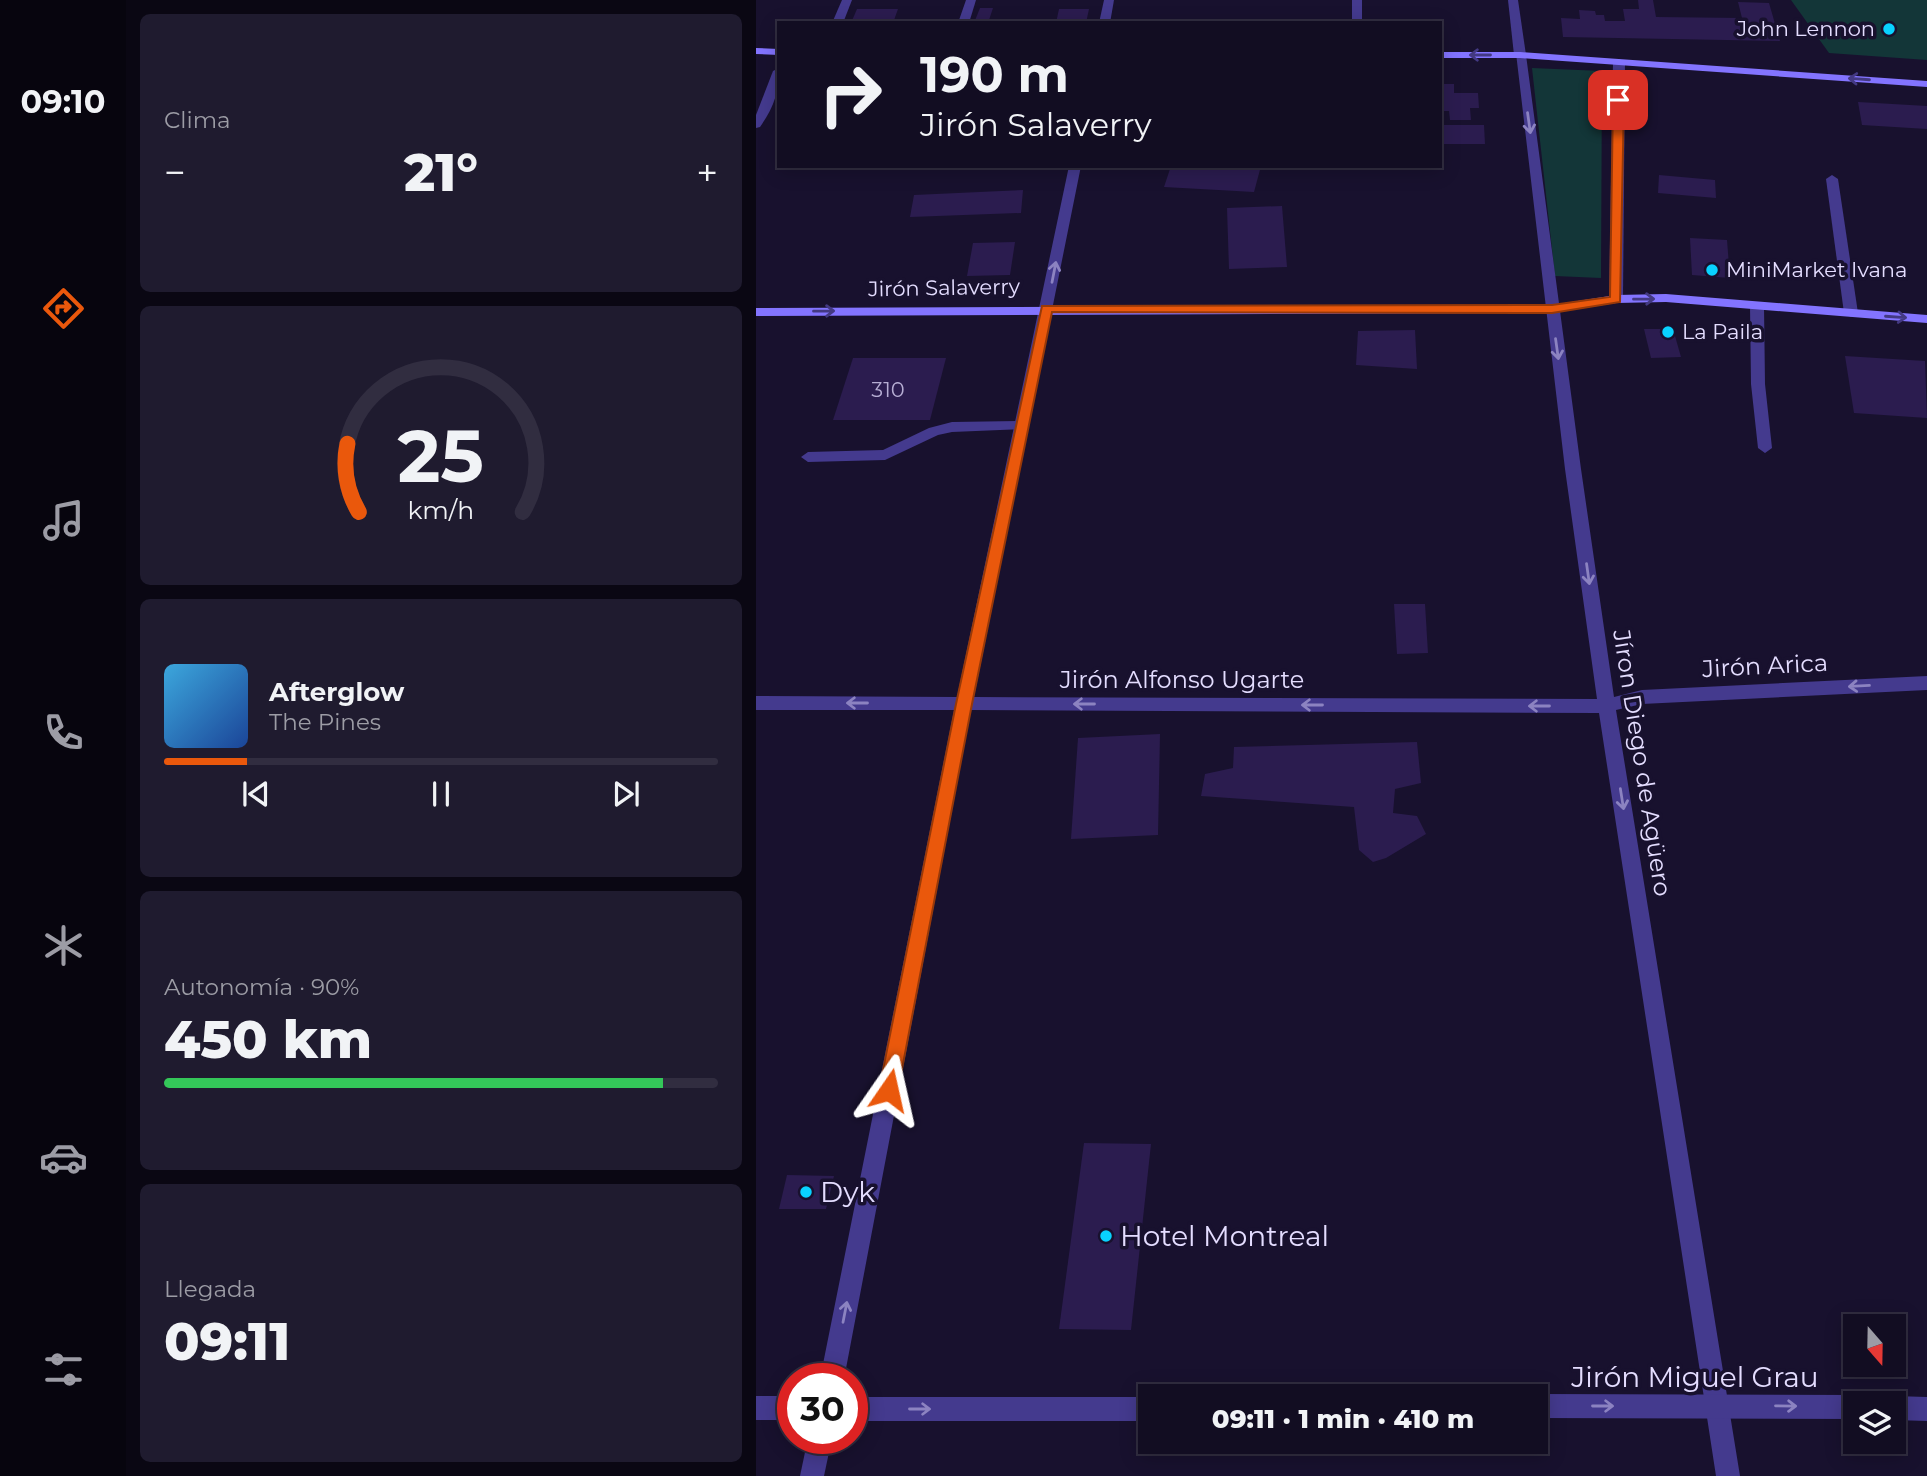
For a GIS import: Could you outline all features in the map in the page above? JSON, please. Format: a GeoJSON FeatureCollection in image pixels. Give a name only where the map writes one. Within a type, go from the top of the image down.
{"type":"FeatureCollection","features":[{"type":"Feature","properties":{"kind":"main road"},"geometry":{"type":"LineString","coordinates":[[756,51],[777,52]]}},
{"type":"Feature","properties":{"kind":"main road"},"geometry":{"type":"LineString","coordinates":[[1442,55],[1520,55],[1927,83]]}},
{"type":"Feature","properties":{"kind":"main road","name":"Jirón Salaverry"},"geometry":{"type":"LineString","coordinates":[[756,312],[1552,309],[1616,299],[1666,298],[1927,319]]}},
{"type":"Feature","properties":{"kind":"street"},"geometry":{"type":"LineString","coordinates":[[838,21],[847,0]]}},
{"type":"Feature","properties":{"kind":"street"},"geometry":{"type":"LineString","coordinates":[[964,21],[971,0]]}},
{"type":"Feature","properties":{"kind":"street"},"geometry":{"type":"LineString","coordinates":[[1104,21],[1109,0]]}},
{"type":"Feature","properties":{"kind":"street"},"geometry":{"type":"LineString","coordinates":[[1356,0],[1357,21]]}},
{"type":"Feature","properties":{"kind":"street","name":"Jíron Diego de Agüero"},"geometry":{"type":"LineString","coordinates":[[1513,0],[1552,309],[1607,706],[1728,1476]]}},
{"type":"Feature","properties":{"kind":"street"},"geometry":{"type":"LineString","coordinates":[[1616,299],[1619,62]]}},
{"type":"Feature","properties":{"kind":"street"},"geometry":{"type":"LineString","coordinates":[[756,124],[767,108],[777,77]]}},
{"type":"Feature","properties":{"kind":"street"},"geometry":{"type":"LineString","coordinates":[[835,1363],[964,704],[1075,168]]}},
{"type":"Feature","properties":{"kind":"street"},"geometry":{"type":"LineString","coordinates":[[1832,179],[1851,313]]}},
{"type":"Feature","properties":{"kind":"street"},"geometry":{"type":"LineString","coordinates":[[1756,306],[1758,384],[1765,448]]}},
{"type":"Feature","properties":{"kind":"street"},"geometry":{"type":"LineString","coordinates":[[808,457],[885,455],[934,431],[952,427],[1021,426]]}},
{"type":"Feature","properties":{"kind":"street","name":"Jirón Arica"},"geometry":{"type":"LineString","coordinates":[[1607,706],[1642,697],[1927,683]]}},
{"type":"Feature","properties":{"kind":"street","name":"Jirón Alfonso Ugarte"},"geometry":{"type":"LineString","coordinates":[[756,703],[1607,706]]}},
{"type":"Feature","properties":{"kind":"street","name":"Jirón Miguel Grau"},"geometry":{"type":"LineString","coordinates":[[1548,1406],[1843,1408]]}},
{"type":"Feature","properties":{"kind":"street"},"geometry":{"type":"LineString","coordinates":[[756,1408],[777,1408]]}},
{"type":"Feature","properties":{"kind":"street"},"geometry":{"type":"LineString","coordinates":[[1906,1408],[1927,1409]]}},
{"type":"Feature","properties":{"kind":"street"},"geometry":{"type":"LineString","coordinates":[[868,1409],[1138,1409]]}},
{"type":"Feature","properties":{"kind":"street"},"geometry":{"type":"LineString","coordinates":[[812,1476],[817,1454]]}},
{"type":"Feature","properties":{"kind":"green space"},"geometry":{"type":"Polygon","coordinates":[[[1791,0],[1927,0],[1927,60],[1829,53],[1791,0]]]}},
{"type":"Feature","properties":{"kind":"green space"},"geometry":{"type":"Polygon","coordinates":[[[1532,68],[1602,71],[1601,278],[1555,276],[1532,68]]]}},
{"type":"Feature","properties":{"kind":"building"},"geometry":{"type":"Polygon","coordinates":[[[1638,0],[1653,0],[1656,17],[1742,18],[1738,2],[1769,3],[1780,41],[1563,37],[1561,18],[1580,19],[1579,10],[1595,11],[1596,15],[1604,15],[1605,21],[1625,21],[1623,9],[1639,9],[1638,0]]]}},
{"type":"Feature","properties":{"kind":"building"},"geometry":{"type":"Polygon","coordinates":[[[980,8],[993,8],[989,21],[975,21],[980,8]]]}},
{"type":"Feature","properties":{"kind":"building"},"geometry":{"type":"Polygon","coordinates":[[[857,9],[898,9],[894,21],[852,21],[857,9]]]}},
{"type":"Feature","properties":{"kind":"building"},"geometry":{"type":"Polygon","coordinates":[[[1059,9],[1089,9],[1086,21],[1056,21],[1059,9]]]}},
{"type":"Feature","properties":{"kind":"building"},"geometry":{"type":"Polygon","coordinates":[[[1442,84],[1454,84],[1454,93],[1478,93],[1479,108],[1470,108],[1471,120],[1450,120],[1449,111],[1442,111],[1442,84]]]}},
{"type":"Feature","properties":{"kind":"building"},"geometry":{"type":"Polygon","coordinates":[[[1858,102],[1927,106],[1927,129],[1862,125],[1858,102]]]}},
{"type":"Feature","properties":{"kind":"building"},"geometry":{"type":"Polygon","coordinates":[[[1442,125],[1484,125],[1485,144],[1442,144],[1442,125]]]}},
{"type":"Feature","properties":{"kind":"building"},"geometry":{"type":"Polygon","coordinates":[[[1170,168],[1260,168],[1254,192],[1164,187],[1170,168]]]}},
{"type":"Feature","properties":{"kind":"building"},"geometry":{"type":"Polygon","coordinates":[[[1659,175],[1715,180],[1716,198],[1658,193],[1659,175]]]}},
{"type":"Feature","properties":{"kind":"building"},"geometry":{"type":"Polygon","coordinates":[[[1023,190],[1021,213],[910,217],[914,195],[1023,190]]]}},
{"type":"Feature","properties":{"kind":"building"},"geometry":{"type":"Polygon","coordinates":[[[1282,206],[1287,267],[1229,269],[1227,208],[1282,206]]]}},
{"type":"Feature","properties":{"kind":"building"},"geometry":{"type":"Polygon","coordinates":[[[1690,238],[1727,240],[1730,278],[1692,275],[1690,238]]]}},
{"type":"Feature","properties":{"kind":"building"},"geometry":{"type":"Polygon","coordinates":[[[1015,242],[1010,275],[967,276],[973,243],[1015,242]]]}},
{"type":"Feature","properties":{"kind":"building"},"geometry":{"type":"Polygon","coordinates":[[[1644,329],[1673,329],[1681,357],[1651,358],[1644,329]]]}},
{"type":"Feature","properties":{"kind":"building"},"geometry":{"type":"Polygon","coordinates":[[[1415,330],[1417,369],[1356,365],[1358,331],[1415,330]]]}},
{"type":"Feature","properties":{"kind":"building"},"geometry":{"type":"Polygon","coordinates":[[[1845,356],[1925,361],[1927,418],[1854,413],[1845,356]]]}},
{"type":"Feature","properties":{"kind":"building"},"geometry":{"type":"Polygon","coordinates":[[[853,358],[946,358],[930,420],[833,420],[853,358]]]}},
{"type":"Feature","properties":{"kind":"building"},"geometry":{"type":"Polygon","coordinates":[[[1394,604],[1425,604],[1428,653],[1397,654],[1394,604]]]}},
{"type":"Feature","properties":{"kind":"building"},"geometry":{"type":"Polygon","coordinates":[[[1160,734],[1158,835],[1071,839],[1078,738],[1160,734]]]}},
{"type":"Feature","properties":{"kind":"building"},"geometry":{"type":"Polygon","coordinates":[[[1417,742],[1421,783],[1395,789],[1393,813],[1417,816],[1426,834],[1386,858],[1373,862],[1359,850],[1354,807],[1201,796],[1205,774],[1233,768],[1234,747],[1417,742]]]}},
{"type":"Feature","properties":{"kind":"building","name":"Hotel Montreal"},"geometry":{"type":"Polygon","coordinates":[[[1084,1143],[1151,1144],[1131,1330],[1059,1329],[1084,1143]]]}},
{"type":"Feature","properties":{"kind":"building","name":"Dyk"},"geometry":{"type":"Polygon","coordinates":[[[787,1175],[834,1176],[826,1209],[779,1209],[787,1175]]]}},
{"type":"Feature","properties":{"kind":"place","name":"John Lennon"},"geometry":{"type":"Point","coordinates":[1889,29]}},
{"type":"Feature","properties":{"kind":"place","name":"MiniMarket Ivana"},"geometry":{"type":"Point","coordinates":[1712,270]}},
{"type":"Feature","properties":{"kind":"place","name":"La Paila"},"geometry":{"type":"Point","coordinates":[1668,332]}},
{"type":"Feature","properties":{"kind":"place","name":"Dyk"},"geometry":{"type":"Point","coordinates":[806,1192]}},
{"type":"Feature","properties":{"kind":"place","name":"Hotel Montreal"},"geometry":{"type":"Point","coordinates":[1106,1236]}},
{"type":"Feature","properties":{"kind":"route"},"geometry":{"type":"LineString","coordinates":[[889,1090],[964,704],[1046,309],[1552,309],[1616,299],[1618,100]]}}]}
